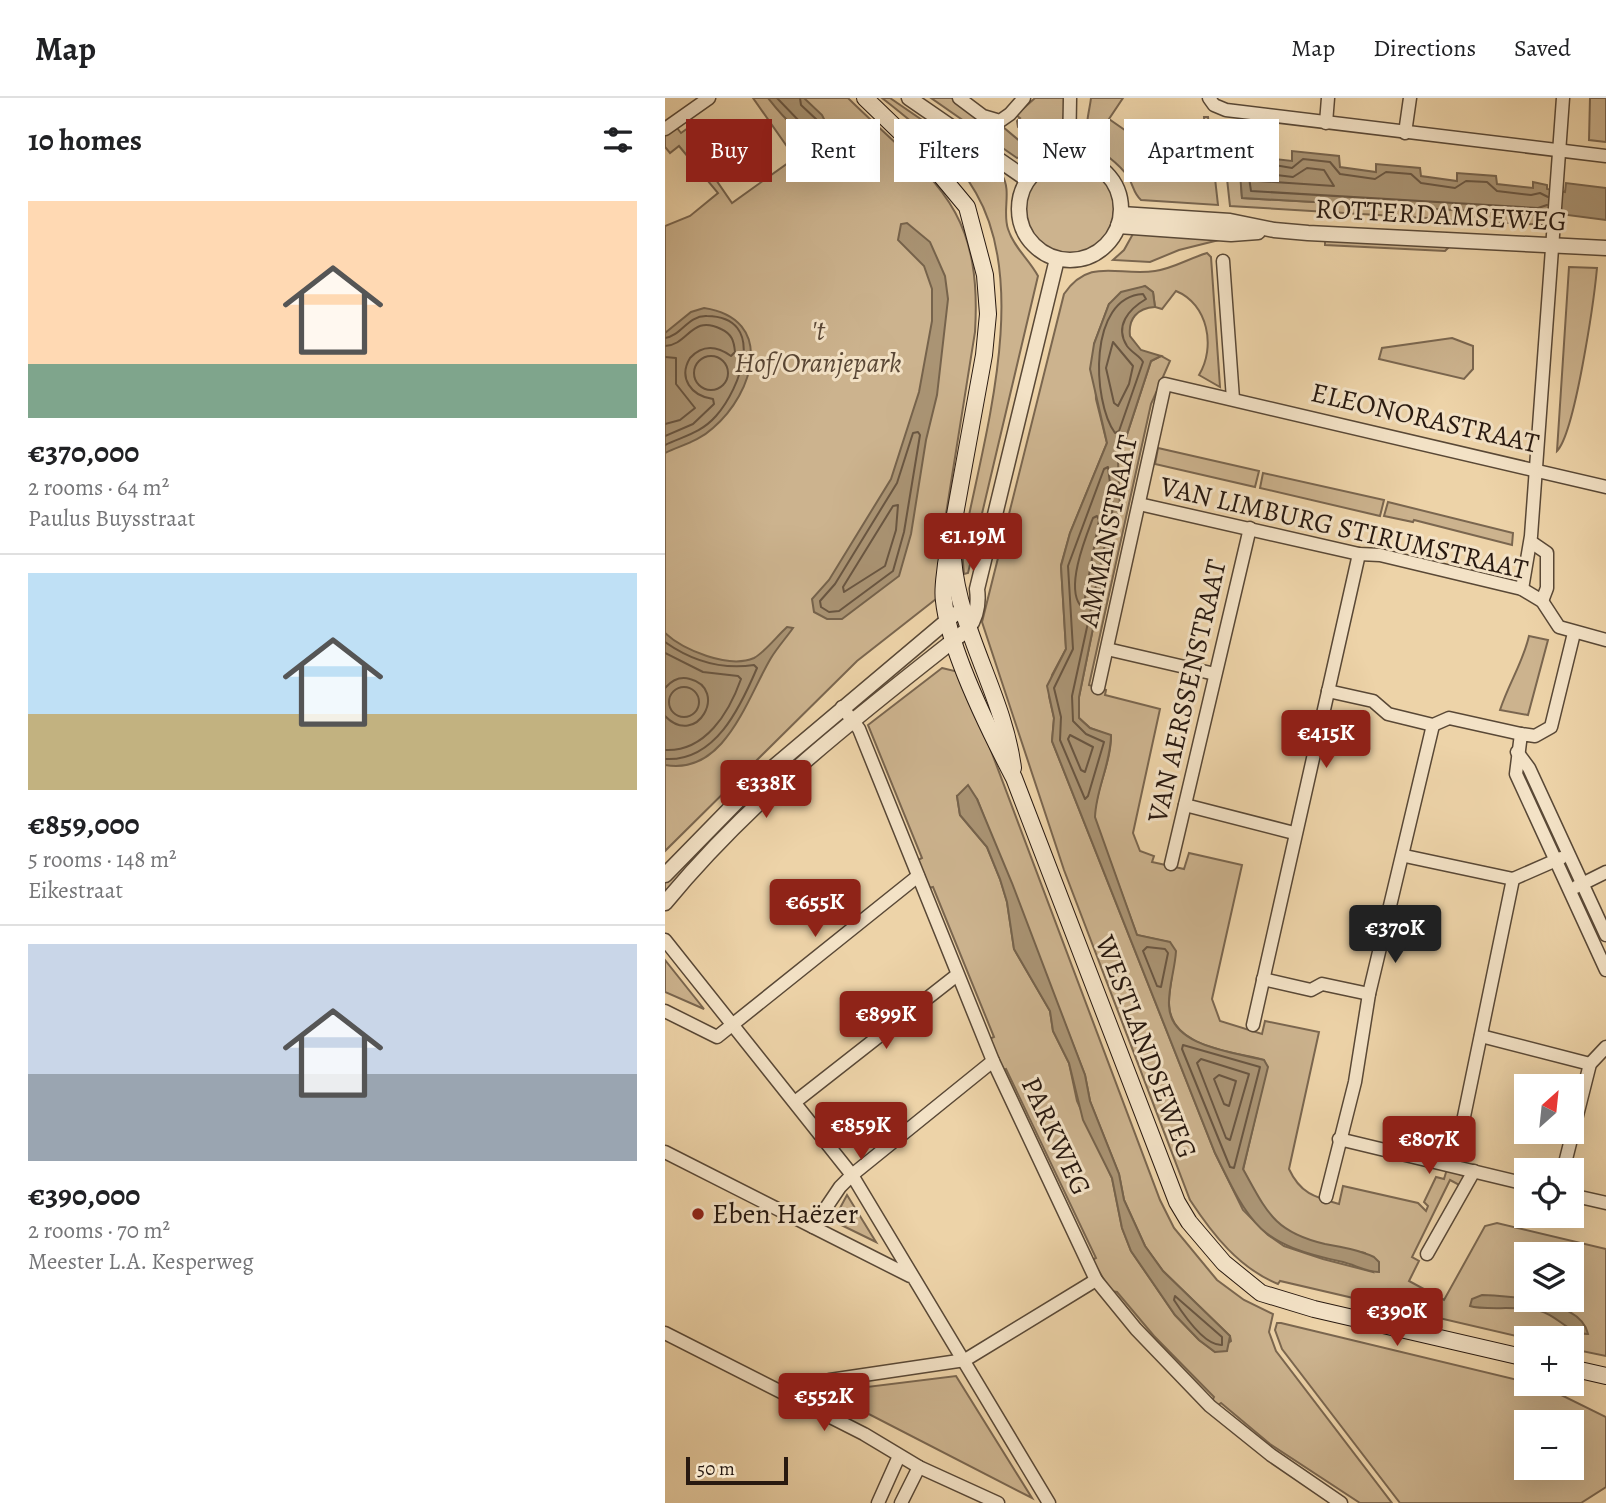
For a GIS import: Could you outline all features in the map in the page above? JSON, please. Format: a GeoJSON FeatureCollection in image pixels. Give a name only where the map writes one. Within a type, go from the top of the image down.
{"type":"FeatureCollection","features":[{"type":"Feature","properties":{"kind":"main road","name":"WESTLANDSEWEG"},"geometry":{"type":"LineString","coordinates":[[865,98],[922,153],[967,207],[985,275],[988,314],[984,355],[943,588],[949,620],[995,741],[1014,778],[1177,1202],[1189,1222],[1224,1264],[1241,1280],[1277,1300],[1514,1355]]}},
{"type":"Feature","properties":{"kind":"main road","name":"WESTLANDSEWEG"},"geometry":{"type":"LineString","coordinates":[[952,544],[962,608],[1010,742],[1014,778]]}},
{"type":"Feature","properties":{"kind":"main road"},"geometry":{"type":"LineString","coordinates":[[1584,1371],[1606,1376]]}},
{"type":"Feature","properties":{"kind":"street"},"geometry":{"type":"LineString","coordinates":[[665,129],[709,98]]}},
{"type":"Feature","properties":{"kind":"street"},"geometry":{"type":"LineString","coordinates":[[909,98],[1018,173]]}},
{"type":"Feature","properties":{"kind":"street"},"geometry":{"type":"LineString","coordinates":[[959,98],[983,116],[1000,121],[1024,98]]}},
{"type":"Feature","properties":{"kind":"street"},"geometry":{"type":"LineString","coordinates":[[1070,98],[1070,119]]}},
{"type":"Feature","properties":{"kind":"street"},"geometry":{"type":"LineString","coordinates":[[1209,98],[1214,105],[1226,110],[1606,156]]}},
{"type":"Feature","properties":{"kind":"street"},"geometry":{"type":"LineString","coordinates":[[1326,123],[1328,98]]}},
{"type":"Feature","properties":{"kind":"street"},"geometry":{"type":"LineString","coordinates":[[1405,133],[1410,98]]}},
{"type":"Feature","properties":{"kind":"street"},"geometry":{"type":"LineString","coordinates":[[1522,589],[1531,542],[1563,98]]}},
{"type":"Feature","properties":{"kind":"street"},"geometry":{"type":"LineString","coordinates":[[1027,182],[1019,210],[1024,232],[1037,249],[1057,259],[1074,260],[1094,254],[1111,240],[1120,220],[1120,200],[1110,177]]}},
{"type":"Feature","properties":{"kind":"street","name":"ROTTERDAMSEWEG"},"geometry":{"type":"LineString","coordinates":[[1120,220],[1230,220],[1274,230],[1606,248]]}},
{"type":"Feature","properties":{"kind":"street"},"geometry":{"type":"LineString","coordinates":[[665,904],[736,825],[851,720],[968,629],[979,603],[977,589],[1057,259]]}},
{"type":"Feature","properties":{"kind":"street"},"geometry":{"type":"LineString","coordinates":[[1223,261],[1233,399]]}},
{"type":"Feature","properties":{"kind":"street","name":"ELEONORASTRAAT"},"geometry":{"type":"LineString","coordinates":[[1165,384],[1606,487]]}},
{"type":"Feature","properties":{"kind":"street","name":"AMMANSTRAAT"},"geometry":{"type":"LineString","coordinates":[[1098,688],[1165,384]]}},
{"type":"Feature","properties":{"kind":"street","name":"VAN LIMBURG STIRUMSTRAAT"},"geometry":{"type":"LineString","coordinates":[[1139,504],[1359,554],[1380,555],[1522,589],[1542,601],[1559,627],[1606,640]]}},
{"type":"Feature","properties":{"kind":"street","name":"VAN AERSSENSTRAAT"},"geometry":{"type":"LineString","coordinates":[[1171,864],[1250,528]]}},
{"type":"Feature","properties":{"kind":"street"},"geometry":{"type":"LineString","coordinates":[[1531,542],[1547,553],[1547,588],[1542,601]]}},
{"type":"Feature","properties":{"kind":"street"},"geometry":{"type":"LineString","coordinates":[[1253,1025],[1294,833],[1359,554]]}},
{"type":"Feature","properties":{"kind":"street"},"geometry":{"type":"LineString","coordinates":[[665,875],[757,781],[949,620],[977,589]]}},
{"type":"Feature","properties":{"kind":"street"},"geometry":{"type":"LineString","coordinates":[[1328,691],[1373,701],[1388,714],[1433,725],[1449,718],[1535,736],[1551,727],[1574,633]]}},
{"type":"Feature","properties":{"kind":"street"},"geometry":{"type":"LineString","coordinates":[[1107,649],[1216,674]]}},
{"type":"Feature","properties":{"kind":"street","name":"PARKWEG"},"geometry":{"type":"LineString","coordinates":[[842,707],[859,729],[993,1061],[1096,1280],[1136,1329],[1210,1406],[1271,1455],[1342,1503]]}},
{"type":"Feature","properties":{"kind":"street"},"geometry":{"type":"LineString","coordinates":[[1326,1197],[1355,1082],[1369,994],[1405,856],[1433,725]]}},
{"type":"Feature","properties":{"kind":"street"},"geometry":{"type":"LineString","coordinates":[[1521,734],[1515,774],[1606,970]]}},
{"type":"Feature","properties":{"kind":"street"},"geometry":{"type":"LineString","coordinates":[[1517,752],[1529,768],[1606,935]]}},
{"type":"Feature","properties":{"kind":"street"},"geometry":{"type":"LineString","coordinates":[[1185,805],[1294,833]]}},
{"type":"Feature","properties":{"kind":"street"},"geometry":{"type":"LineString","coordinates":[[1405,856],[1513,879],[1569,855]]}},
{"type":"Feature","properties":{"kind":"street"},"geometry":{"type":"LineString","coordinates":[[1569,890],[1606,872]]}},
{"type":"Feature","properties":{"kind":"street"},"geometry":{"type":"LineString","coordinates":[[665,1011],[717,1037],[918,876]]}},
{"type":"Feature","properties":{"kind":"street"},"geometry":{"type":"LineString","coordinates":[[1454,1165],[1513,879]]}},
{"type":"Feature","properties":{"kind":"street"},"geometry":{"type":"LineString","coordinates":[[665,940],[852,1175],[910,1276],[965,1360],[1049,1503]]}},
{"type":"Feature","properties":{"kind":"street"},"geometry":{"type":"LineString","coordinates":[[795,1102],[957,975]]}},
{"type":"Feature","properties":{"kind":"street"},"geometry":{"type":"LineString","coordinates":[[1263,979],[1311,990],[1322,984],[1369,994]]}},
{"type":"Feature","properties":{"kind":"street"},"geometry":{"type":"LineString","coordinates":[[1481,1036],[1590,1063]]}},
{"type":"Feature","properties":{"kind":"street"},"geometry":{"type":"LineString","coordinates":[[1566,1158],[1590,1063],[1606,1047]]}},
{"type":"Feature","properties":{"kind":"street"},"geometry":{"type":"LineString","coordinates":[[813,1227],[840,1187],[852,1175],[993,1061]]}},
{"type":"Feature","properties":{"kind":"street"},"geometry":{"type":"LineString","coordinates":[[1339,1139],[1514,1181]]}},
{"type":"Feature","properties":{"kind":"street"},"geometry":{"type":"LineString","coordinates":[[665,1152],[910,1276]]}},
{"type":"Feature","properties":{"kind":"street"},"geometry":{"type":"LineString","coordinates":[[1427,1254],[1474,1171]]}},
{"type":"Feature","properties":{"kind":"street"},"geometry":{"type":"LineString","coordinates":[[1584,1198],[1606,1203]]}},
{"type":"Feature","properties":{"kind":"street"},"geometry":{"type":"LineString","coordinates":[[796,1400],[805,1388],[829,1380],[965,1360],[1096,1280]]}},
{"type":"Feature","properties":{"kind":"street"},"geometry":{"type":"LineString","coordinates":[[665,1333],[919,1467],[998,1503]]}},
{"type":"Feature","properties":{"kind":"street"},"geometry":{"type":"LineString","coordinates":[[878,1503],[899,1456]]}},
{"type":"Feature","properties":{"kind":"street"},"geometry":{"type":"LineString","coordinates":[[901,1503],[919,1467]]}},
{"type":"Feature","properties":{"kind":"green space","name":"'t Hof/Oranjepark"},"geometry":{"type":"Polygon","coordinates":[[[753,98],[848,98],[871,119],[786,119],[786,145],[772,125],[772,119],[768,119],[753,98]]]}},
{"type":"Feature","properties":{"kind":"green space"},"geometry":{"type":"Polygon","coordinates":[[[882,98],[890,98],[921,119],[908,118],[882,98]]]}},
{"type":"Feature","properties":{"kind":"green space"},"geometry":{"type":"Polygon","coordinates":[[[931,98],[953,98],[982,119],[961,119],[931,98]]]}},
{"type":"Feature","properties":{"kind":"green space"},"geometry":{"type":"Polygon","coordinates":[[[1035,98],[1065,98],[1063,119],[1019,119],[1016,115],[1035,98]]]}},
{"type":"Feature","properties":{"kind":"green space"},"geometry":{"type":"Polygon","coordinates":[[[1091,98],[1123,98],[1109,119],[1088,119],[1091,98]]]}},
{"type":"Feature","properties":{"kind":"green space"},"geometry":{"type":"Polygon","coordinates":[[[1590,98],[1606,98],[1606,142],[1589,140],[1590,98]]]}},
{"type":"Feature","properties":{"kind":"green space"},"geometry":{"type":"Polygon","coordinates":[[[1110,120],[1124,129],[1124,171],[1110,158],[1110,120]]]}},
{"type":"Feature","properties":{"kind":"green space","name":"'t Hof/Oranjepark"},"geometry":{"type":"Polygon","coordinates":[[[677,128],[681,133],[686,130],[686,154],[679,146],[670,153],[665,147],[665,135],[677,128]]]}},
{"type":"Feature","properties":{"kind":"green space","name":"'t Hof/Oranjepark"},"geometry":{"type":"Polygon","coordinates":[[[880,128],[894,141],[894,182],[933,182],[960,222],[970,252],[975,288],[975,332],[942,539],[936,599],[857,661],[665,851],[665,226],[690,216],[718,193],[709,182],[718,182],[732,203],[761,182],[772,182],[772,174],[786,164],[786,182],[880,182],[880,128]]]}},
{"type":"Feature","properties":{"kind":"green space"},"geometry":{"type":"Polygon","coordinates":[[[1004,128],[1018,140],[1017,158],[1004,149],[1004,128]]]}},
{"type":"Feature","properties":{"kind":"green space"},"geometry":{"type":"Polygon","coordinates":[[[1004,179],[1008,229],[1038,276],[968,573],[964,574],[962,550],[990,417],[1001,321],[1000,275],[992,232],[969,182],[1004,182],[1004,179]]]}},
{"type":"Feature","properties":{"kind":"green space"},"geometry":{"type":"Polygon","coordinates":[[[1033,182],[1105,182],[1114,200],[1114,218],[1107,234],[1094,247],[1078,254],[1060,254],[1044,247],[1031,234],[1024,218],[1024,200],[1033,182]]]}},
{"type":"Feature","properties":{"kind":"green space"},"geometry":{"type":"Polygon","coordinates":[[[1131,182],[1215,182],[1218,205],[1141,200],[1131,182]]]}},
{"type":"Feature","properties":{"kind":"green space"},"geometry":{"type":"Polygon","coordinates":[[[1227,182],[1241,182],[1242,198],[1544,215],[1544,225],[1230,206],[1227,182]]]}},
{"type":"Feature","properties":{"kind":"green space"},"geometry":{"type":"Polygon","coordinates":[[[1134,232],[1219,240],[1179,250],[1150,262],[1113,260],[1124,250],[1134,232]]]}},
{"type":"Feature","properties":{"kind":"green space"},"geometry":{"type":"Polygon","coordinates":[[[1325,240],[1448,248],[1445,251],[1325,245],[1325,240]]]}},
{"type":"Feature","properties":{"kind":"green space"},"geometry":{"type":"Polygon","coordinates":[[[1207,253],[1211,257],[1220,387],[1199,375],[1207,352],[1206,327],[1202,316],[1187,297],[1176,291],[1162,309],[1155,307],[1153,292],[1145,286],[1109,304],[1094,344],[1096,399],[1107,443],[1070,533],[1061,565],[1066,649],[1052,675],[1049,696],[1054,718],[1052,741],[1215,1153],[1243,1210],[1268,1235],[1284,1246],[1373,1272],[1365,1253],[1297,1237],[1279,1226],[1263,1206],[1243,1170],[1267,1067],[1264,1060],[1219,1050],[1190,1038],[1179,1029],[1171,1017],[1169,1002],[1173,966],[1169,942],[1137,935],[1094,817],[1097,796],[1109,756],[1111,736],[1090,728],[1078,717],[1079,697],[1114,525],[1120,509],[1118,462],[1151,361],[1161,356],[1170,361],[1151,404],[1089,685],[1106,690],[1105,695],[1160,709],[1133,833],[1140,851],[1154,856],[1152,862],[1184,869],[1189,853],[1242,865],[1212,999],[1220,1021],[1262,1034],[1265,1021],[1319,1032],[1289,1169],[1298,1184],[1315,1196],[1339,1204],[1343,1186],[1418,1203],[1426,1211],[1428,1206],[1424,1202],[1436,1177],[1444,1179],[1447,1169],[1466,1177],[1461,1186],[1450,1180],[1412,1257],[1419,1261],[1409,1281],[1444,1300],[1485,1226],[1497,1223],[1577,1242],[1514,1242],[1514,1312],[1584,1312],[1584,1244],[1606,1249],[1606,1356],[1584,1351],[1584,1326],[1514,1326],[1514,1336],[1280,1281],[1278,1284],[1239,1260],[1208,1226],[1190,1200],[1064,870],[982,622],[1064,294],[1074,282],[1095,272],[1142,272],[1168,268],[1207,253]]]}},
{"type":"Feature","properties":{"kind":"green space"},"geometry":{"type":"Polygon","coordinates":[[[1569,267],[1597,268],[1577,394],[1564,439],[1557,451],[1569,267]]]}},
{"type":"Feature","properties":{"kind":"green space"},"geometry":{"type":"Polygon","coordinates":[[[1452,338],[1473,346],[1473,369],[1464,379],[1379,359],[1382,348],[1452,338]]]}},
{"type":"Feature","properties":{"kind":"green space"},"geometry":{"type":"Polygon","coordinates":[[[1158,448],[1259,471],[1255,487],[1155,464],[1158,448]]]}},
{"type":"Feature","properties":{"kind":"green space"},"geometry":{"type":"Polygon","coordinates":[[[1263,473],[1384,500],[1380,516],[1260,488],[1263,473]]]}},
{"type":"Feature","properties":{"kind":"green space"},"geometry":{"type":"Polygon","coordinates":[[[1388,502],[1513,533],[1512,545],[1414,520],[1413,522],[1384,516],[1388,502]]]}},
{"type":"Feature","properties":{"kind":"green space"},"geometry":{"type":"Polygon","coordinates":[[[1529,636],[1548,640],[1528,715],[1500,710],[1523,655],[1529,636]]]}},
{"type":"Feature","properties":{"kind":"green space"},"geometry":{"type":"Polygon","coordinates":[[[942,668],[959,672],[1160,1200],[1174,1228],[1217,1280],[1244,1300],[1273,1314],[1269,1332],[1276,1351],[1392,1503],[1360,1503],[1270,1444],[1221,1403],[1217,1406],[1212,1401],[1214,1397],[1154,1336],[1117,1292],[1111,1291],[1092,1260],[1096,1258],[1006,1069],[1003,1070],[989,1039],[994,1037],[933,887],[929,888],[918,860],[922,858],[868,725],[942,668]],[[957,796],[960,815],[987,847],[1000,879],[1007,902],[1014,949],[1050,1011],[1053,1031],[1069,1063],[1077,1101],[1112,1178],[1122,1228],[1131,1251],[1175,1315],[1215,1352],[1231,1341],[1230,1336],[1163,1271],[1145,1246],[1124,1200],[1119,1174],[1090,1101],[1085,1075],[977,799],[957,796]]]}},
{"type":"Feature","properties":{"kind":"green space"},"geometry":{"type":"Polygon","coordinates":[[[840,718],[841,722],[665,896],[665,880],[750,793],[840,718]]]}},
{"type":"Feature","properties":{"kind":"green space"},"geometry":{"type":"Polygon","coordinates":[[[665,960],[704,1009],[665,992],[665,960]]]}},
{"type":"Feature","properties":{"kind":"green space"},"geometry":{"type":"Polygon","coordinates":[[[847,1195],[876,1242],[833,1221],[847,1195]]]}},
{"type":"Feature","properties":{"kind":"green space"},"geometry":{"type":"Polygon","coordinates":[[[1277,1323],[1281,1323],[1514,1379],[1514,1396],[1563,1396],[1606,1417],[1606,1487],[1581,1503],[1400,1503],[1282,1349],[1275,1330],[1277,1323]]]}},
{"type":"Feature","properties":{"kind":"green space"},"geometry":{"type":"Polygon","coordinates":[[[956,1376],[1032,1498],[826,1392],[956,1376]]]}},
{"type":"Feature","properties":{"kind":"water"},"geometry":{"type":"Polygon","coordinates":[[[768,98],[804,98],[824,119],[786,119],[768,98]]]}},
{"type":"Feature","properties":{"kind":"water"},"geometry":{"type":"Polygon","coordinates":[[[1292,151],[1339,156],[1340,167],[1376,172],[1376,164],[1420,168],[1421,176],[1457,181],[1457,173],[1496,176],[1497,184],[1533,188],[1533,182],[1547,185],[1547,189],[1565,192],[1566,183],[1606,188],[1606,220],[1545,212],[1544,215],[1242,198],[1241,182],[1279,182],[1279,160],[1292,161],[1292,151]]]}},
{"type":"Feature","properties":{"kind":"water"},"geometry":{"type":"Polygon","coordinates":[[[907,223],[930,242],[945,276],[948,299],[937,395],[926,440],[911,534],[899,576],[842,619],[827,619],[814,612],[812,599],[829,580],[891,479],[919,392],[932,321],[932,289],[924,266],[898,240],[901,224],[907,223]]]}},
{"type":"Feature","properties":{"kind":"water"},"geometry":{"type":"Polygon","coordinates":[[[1145,286],[1153,292],[1155,307],[1143,310],[1135,316],[1130,336],[1141,350],[1161,356],[1151,361],[1118,462],[1120,509],[1114,525],[1079,697],[1079,718],[1090,728],[1111,735],[1095,817],[1137,935],[1170,942],[1176,951],[1169,999],[1172,1020],[1180,1031],[1192,1039],[1221,1050],[1264,1060],[1268,1067],[1243,1169],[1259,1197],[1274,1218],[1294,1233],[1374,1257],[1379,1262],[1379,1272],[1315,1255],[1275,1239],[1261,1228],[1238,1199],[1215,1153],[1052,741],[1054,718],[1047,686],[1066,649],[1061,566],[1070,533],[1107,443],[1090,369],[1094,344],[1109,304],[1121,292],[1145,286]]]}},
{"type":"Feature","properties":{"kind":"water"},"geometry":{"type":"Polygon","coordinates":[[[704,308],[727,315],[742,326],[749,342],[751,359],[747,378],[739,396],[713,428],[696,440],[665,453],[665,333],[691,312],[704,308]]]}},
{"type":"Feature","properties":{"kind":"water"},"geometry":{"type":"Polygon","coordinates":[[[787,627],[793,628],[771,658],[743,712],[719,747],[703,759],[686,765],[665,765],[665,633],[683,646],[707,656],[744,661],[754,658],[767,648],[787,627]]]}},
{"type":"Feature","properties":{"kind":"water"},"geometry":{"type":"Polygon","coordinates":[[[968,785],[977,799],[1012,883],[1085,1075],[1090,1101],[1119,1174],[1124,1200],[1145,1246],[1163,1271],[1230,1336],[1227,1351],[1215,1352],[1175,1315],[1131,1251],[1122,1228],[1112,1178],[1083,1120],[1069,1063],[1053,1031],[1050,1011],[1014,949],[1007,902],[1000,879],[987,847],[960,815],[957,796],[968,785]]]}},
{"type":"Feature","properties":{"kind":"water"},"geometry":{"type":"Polygon","coordinates":[[[1482,1295],[1514,1298],[1514,1308],[1470,1306],[1472,1299],[1482,1295]]]}},
{"type":"Feature","properties":{"kind":"water"},"geometry":{"type":"Polygon","coordinates":[[[1543,1312],[1568,1312],[1583,1323],[1588,1334],[1584,1333],[1584,1326],[1566,1326],[1543,1312]]]}},
{"type":"Feature","properties":{"kind":"place","name":"Eben Haëzer"},"geometry":{"type":"Point","coordinates":[698,1214]}}]}
